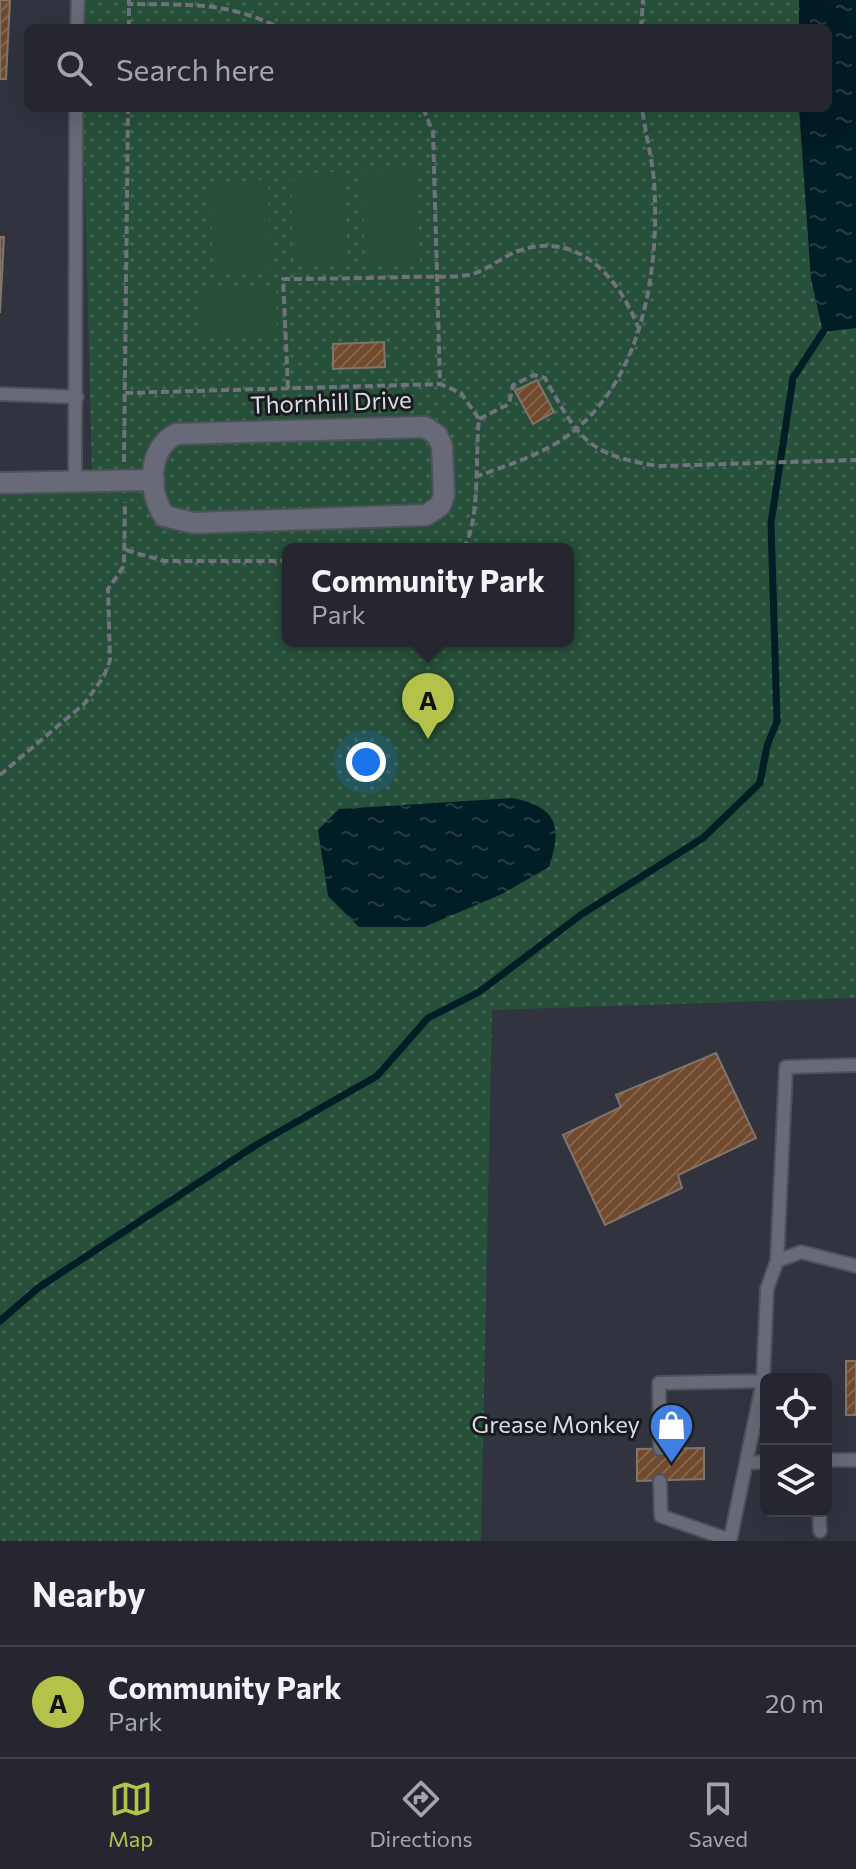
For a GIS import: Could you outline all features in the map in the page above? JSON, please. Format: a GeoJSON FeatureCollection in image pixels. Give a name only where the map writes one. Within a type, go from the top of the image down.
{"type":"FeatureCollection","features":[{"type":"Feature","properties":{"kind":"street","name":"Thornhill Drive"},"geometry":{"type":"LineString","coordinates":[[425,427],[437,435],[442,446],[444,495],[440,506],[413,518],[194,523],[164,516],[155,502],[154,480],[154,459],[161,443],[176,434],[425,427]]}},
{"type":"Feature","properties":{"kind":"street"},"geometry":{"type":"LineString","coordinates":[[0,483],[154,480]]}},
{"type":"Feature","properties":{"kind":"lane"},"geometry":{"type":"LineString","coordinates":[[77,24],[78,0]]}},
{"type":"Feature","properties":{"kind":"lane"},"geometry":{"type":"LineString","coordinates":[[75,482],[76,112]]}},
{"type":"Feature","properties":{"kind":"lane"},"geometry":{"type":"LineString","coordinates":[[0,394],[77,397]]}},
{"type":"Feature","properties":{"kind":"lane"},"geometry":{"type":"LineString","coordinates":[[763,1373],[767,1289],[777,1261],[786,1067],[856,1065]]}},
{"type":"Feature","properties":{"kind":"lane"},"geometry":{"type":"LineString","coordinates":[[777,1261],[801,1252],[856,1266]]}},
{"type":"Feature","properties":{"kind":"lane"},"geometry":{"type":"LineString","coordinates":[[660,1449],[659,1383],[760,1381]]}},
{"type":"Feature","properties":{"kind":"lane"},"geometry":{"type":"LineString","coordinates":[[660,1481],[661,1516],[730,1540],[760,1395]]}},
{"type":"Feature","properties":{"kind":"lane"},"geometry":{"type":"LineString","coordinates":[[832,1460],[856,1460]]}},
{"type":"Feature","properties":{"kind":"lane"},"geometry":{"type":"LineString","coordinates":[[746,1463],[760,1462]]}},
{"type":"Feature","properties":{"kind":"lane"},"geometry":{"type":"LineString","coordinates":[[819,1517],[820,1531]]}},
{"type":"Feature","properties":{"kind":"path"},"geometry":{"type":"LineString","coordinates":[[641,24],[643,0]]}},
{"type":"Feature","properties":{"kind":"path"},"geometry":{"type":"LineString","coordinates":[[129,24],[129,2],[227,6],[272,24]]}},
{"type":"Feature","properties":{"kind":"path"},"geometry":{"type":"LineString","coordinates":[[124,456],[128,112]]}},
{"type":"Feature","properties":{"kind":"path"},"geometry":{"type":"LineString","coordinates":[[425,112],[433,132],[440,384]]}},
{"type":"Feature","properties":{"kind":"path"},"geometry":{"type":"LineString","coordinates":[[475,477],[516,462],[574,432],[616,384],[638,327],[654,218],[654,178],[643,112]]}},
{"type":"Feature","properties":{"kind":"path"},"geometry":{"type":"LineString","coordinates":[[288,388],[283,279],[471,275],[539,244],[559,246],[582,253],[602,268],[629,304],[638,327]]}},
{"type":"Feature","properties":{"kind":"path"},"geometry":{"type":"LineString","coordinates":[[479,419],[509,404],[513,385],[534,375],[545,378],[574,432],[605,453],[630,462],[659,466],[856,460]]}},
{"type":"Feature","properties":{"kind":"path"},"geometry":{"type":"LineString","coordinates":[[125,393],[440,384],[461,393],[479,419],[474,528],[465,543]]}},
{"type":"Feature","properties":{"kind":"path"},"geometry":{"type":"LineString","coordinates":[[0,775],[85,703],[104,676],[110,660],[108,589],[124,566],[126,550],[125,503]]}},
{"type":"Feature","properties":{"kind":"path"},"geometry":{"type":"LineString","coordinates":[[126,550],[164,561],[282,561]]}},
{"type":"Feature","properties":{"kind":"green space"},"geometry":{"type":"Polygon","coordinates":[[[81,0],[856,0],[856,998],[492,1010],[481,1541],[0,1541],[0,481],[92,478],[83,112],[832,112],[832,24],[81,24],[81,0]]]}},
{"type":"Feature","properties":{"kind":"green space"},"geometry":{"type":"Polygon","coordinates":[[[417,170],[420,262],[365,263],[362,171],[417,170]]]}},
{"type":"Feature","properties":{"kind":"green space"},"geometry":{"type":"Polygon","coordinates":[[[345,172],[348,263],[293,265],[291,173],[345,172]]]}},
{"type":"Feature","properties":{"kind":"green space"},"geometry":{"type":"Polygon","coordinates":[[[268,180],[270,269],[213,271],[210,182],[268,180]]]}},
{"type":"Feature","properties":{"kind":"green space"},"geometry":{"type":"Polygon","coordinates":[[[276,288],[277,334],[199,335],[198,289],[276,288]]]}},
{"type":"Feature","properties":{"kind":"water"},"geometry":{"type":"Polygon","coordinates":[[[799,0],[856,0],[856,328],[823,332],[811,279],[799,112],[832,112],[832,24],[799,24],[799,0]]]}},
{"type":"Feature","properties":{"kind":"water"},"geometry":{"type":"Polygon","coordinates":[[[512,798],[547,812],[555,829],[555,839],[549,867],[502,894],[424,927],[359,927],[328,896],[318,830],[339,809],[512,798]]]}},
{"type":"Feature","properties":{"kind":"building"},"geometry":{"type":"Polygon","coordinates":[[[0,0],[10,0],[6,79],[0,79],[0,0]]]}},
{"type":"Feature","properties":{"kind":"building"},"geometry":{"type":"Polygon","coordinates":[[[0,237],[4,237],[0,313],[0,237]]]}},
{"type":"Feature","properties":{"kind":"building"},"geometry":{"type":"Polygon","coordinates":[[[384,342],[385,367],[333,369],[333,344],[384,342]]]}},
{"type":"Feature","properties":{"kind":"building"},"geometry":{"type":"Polygon","coordinates":[[[537,380],[554,412],[533,424],[515,391],[537,380]]]}},
{"type":"Feature","properties":{"kind":"building"},"geometry":{"type":"Polygon","coordinates":[[[716,1053],[756,1138],[678,1175],[682,1188],[605,1225],[563,1135],[621,1107],[616,1095],[716,1053]]]}},
{"type":"Feature","properties":{"kind":"building"},"geometry":{"type":"Polygon","coordinates":[[[846,1361],[856,1361],[856,1415],[846,1415],[846,1361]]]}},
{"type":"Feature","properties":{"kind":"building","name":"Grease Monkey"},"geometry":{"type":"Polygon","coordinates":[[[704,1448],[704,1479],[637,1481],[637,1449],[704,1448]]]}},
{"type":"Feature","properties":{"kind":"waterway"},"geometry":{"type":"LineString","coordinates":[[0,1321],[38,1288],[256,1145],[377,1076],[428,1018],[479,992],[582,914],[703,838],[760,783],[767,746],[777,721],[771,523],[793,378],[823,332]]}},
{"type":"Feature","properties":{"kind":"place","name":"Community Park"},"geometry":{"type":"Point","coordinates":[428,739]}},
{"type":"Feature","properties":{"kind":"place","name":"Grease Monkey"},"geometry":{"type":"Point","coordinates":[671,1464]}}]}
